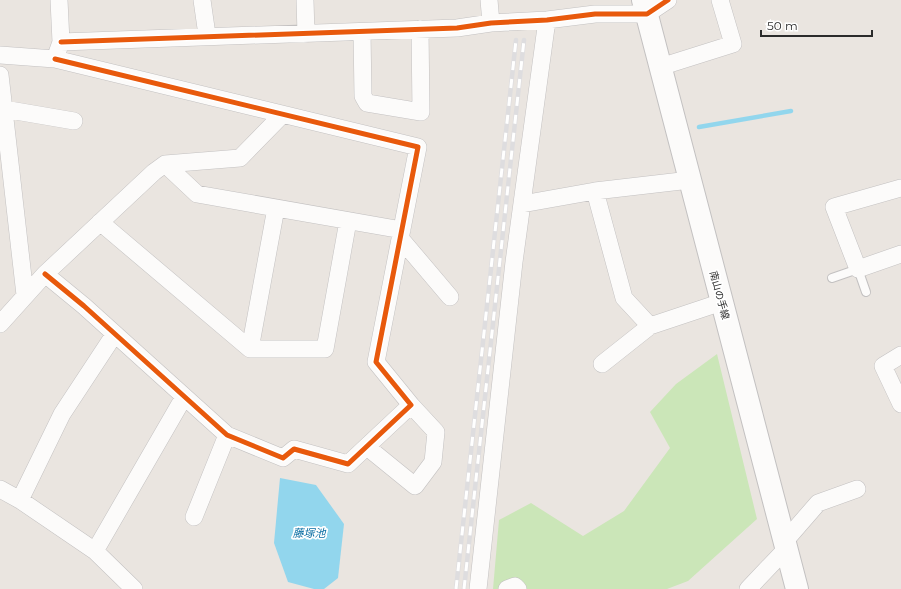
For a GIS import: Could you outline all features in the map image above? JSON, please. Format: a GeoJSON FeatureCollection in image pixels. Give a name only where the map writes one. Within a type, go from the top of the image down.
{"type":"FeatureCollection","features":[{"type":"Feature","properties":{"kind":"street"},"geometry":{"type":"LineString","coordinates":[[55,59],[61,42],[59,0]]}},
{"type":"Feature","properties":{"kind":"street"},"geometry":{"type":"LineString","coordinates":[[202,0],[207,35]]}},
{"type":"Feature","properties":{"kind":"street"},"geometry":{"type":"LineString","coordinates":[[305,0],[306,34]]}},
{"type":"Feature","properties":{"kind":"street"},"geometry":{"type":"LineString","coordinates":[[489,0],[491,23]]}},
{"type":"Feature","properties":{"kind":"street"},"geometry":{"type":"LineString","coordinates":[[61,42],[207,35],[306,34],[457,28],[491,23],[547,20],[595,14],[645,7],[668,0]]}},
{"type":"Feature","properties":{"kind":"street"},"geometry":{"type":"LineString","coordinates":[[660,67],[733,44],[720,0]]}},
{"type":"Feature","properties":{"kind":"street","name":"南山の手線"},"geometry":{"type":"LineString","coordinates":[[645,7],[797,589]]}},
{"type":"Feature","properties":{"kind":"street"},"geometry":{"type":"LineString","coordinates":[[478,589],[522,204],[547,20]]}},
{"type":"Feature","properties":{"kind":"street"},"geometry":{"type":"LineString","coordinates":[[362,32],[363,96],[367,104],[421,112],[420,29]]}},
{"type":"Feature","properties":{"kind":"street"},"geometry":{"type":"LineString","coordinates":[[0,55],[55,59],[418,147],[376,362],[411,405],[436,432],[433,462],[415,486],[367,447]]}},
{"type":"Feature","properties":{"kind":"street"},"geometry":{"type":"LineString","coordinates":[[0,75],[25,295]]}},
{"type":"Feature","properties":{"kind":"street"},"geometry":{"type":"LineString","coordinates":[[4,110],[74,121]]}},
{"type":"Feature","properties":{"kind":"street"},"geometry":{"type":"LineString","coordinates":[[0,324],[44,274],[154,172],[165,164],[240,158],[282,115]]}},
{"type":"Feature","properties":{"kind":"street"},"geometry":{"type":"LineString","coordinates":[[165,164],[197,194],[348,220],[401,234],[450,297]]}},
{"type":"Feature","properties":{"kind":"street"},"geometry":{"type":"LineString","coordinates":[[522,204],[595,191],[690,180]]}},
{"type":"Feature","properties":{"kind":"street"},"geometry":{"type":"LineString","coordinates":[[901,188],[834,207],[858,269],[901,254]]}},
{"type":"Feature","properties":{"kind":"street"},"geometry":{"type":"LineString","coordinates":[[595,191],[624,298],[650,326]]}},
{"type":"Feature","properties":{"kind":"street"},"geometry":{"type":"LineString","coordinates":[[250,349],[276,208]]}},
{"type":"Feature","properties":{"kind":"street"},"geometry":{"type":"LineString","coordinates":[[100,222],[250,349],[325,349],[348,220]]}},
{"type":"Feature","properties":{"kind":"street"},"geometry":{"type":"LineString","coordinates":[[44,274],[84,306],[114,335],[226,435],[283,458],[294,449],[348,464],[411,405]]}},
{"type":"Feature","properties":{"kind":"street"},"geometry":{"type":"LineString","coordinates":[[602,364],[650,326],[722,302]]}},
{"type":"Feature","properties":{"kind":"street"},"geometry":{"type":"LineString","coordinates":[[20,500],[62,414],[114,335]]}},
{"type":"Feature","properties":{"kind":"street"},"geometry":{"type":"LineString","coordinates":[[901,355],[883,366],[901,404]]}},
{"type":"Feature","properties":{"kind":"street"},"geometry":{"type":"LineString","coordinates":[[95,551],[184,397]]}},
{"type":"Feature","properties":{"kind":"street"},"geometry":{"type":"LineString","coordinates":[[194,516],[226,435]]}},
{"type":"Feature","properties":{"kind":"street"},"geometry":{"type":"LineString","coordinates":[[0,489],[20,500],[95,551],[134,589]]}},
{"type":"Feature","properties":{"kind":"street"},"geometry":{"type":"LineString","coordinates":[[748,589],[786,545],[818,502],[857,489]]}},
{"type":"Feature","properties":{"kind":"street"},"geometry":{"type":"LineString","coordinates":[[507,589],[515,586],[518,589]]}},
{"type":"Feature","properties":{"kind":"lane"},"geometry":{"type":"LineString","coordinates":[[832,278],[858,269],[866,292]]}},
{"type":"Feature","properties":{"kind":"green space"},"geometry":{"type":"Polygon","coordinates":[[[717,354],[757,519],[688,581],[667,589],[493,589],[499,520],[531,503],[583,536],[624,511],[670,448],[650,412],[676,384],[717,354]]]}},
{"type":"Feature","properties":{"kind":"water","name":"藤塚池"},"geometry":{"type":"Polygon","coordinates":[[[280,478],[316,485],[344,524],[338,578],[324,589],[314,589],[288,582],[274,543],[280,478]]]}},
{"type":"Feature","properties":{"kind":"waterway"},"geometry":{"type":"LineString","coordinates":[[699,127],[791,111]]}},
{"type":"Feature","properties":{"kind":"railway"},"geometry":{"type":"LineString","coordinates":[[456,589],[516,40]]}},
{"type":"Feature","properties":{"kind":"railway"},"geometry":{"type":"LineString","coordinates":[[464,589],[524,40]]}},
{"type":"Feature","properties":{"kind":"cycle path"},"geometry":{"type":"LineString","coordinates":[[61,42],[457,28],[491,23],[547,20],[595,14],[647,14],[668,0]]}},
{"type":"Feature","properties":{"kind":"cycle path"},"geometry":{"type":"LineString","coordinates":[[45,274],[84,306],[227,435],[283,458],[294,449],[348,464],[411,405],[376,362],[418,147],[55,59]]}}]}
